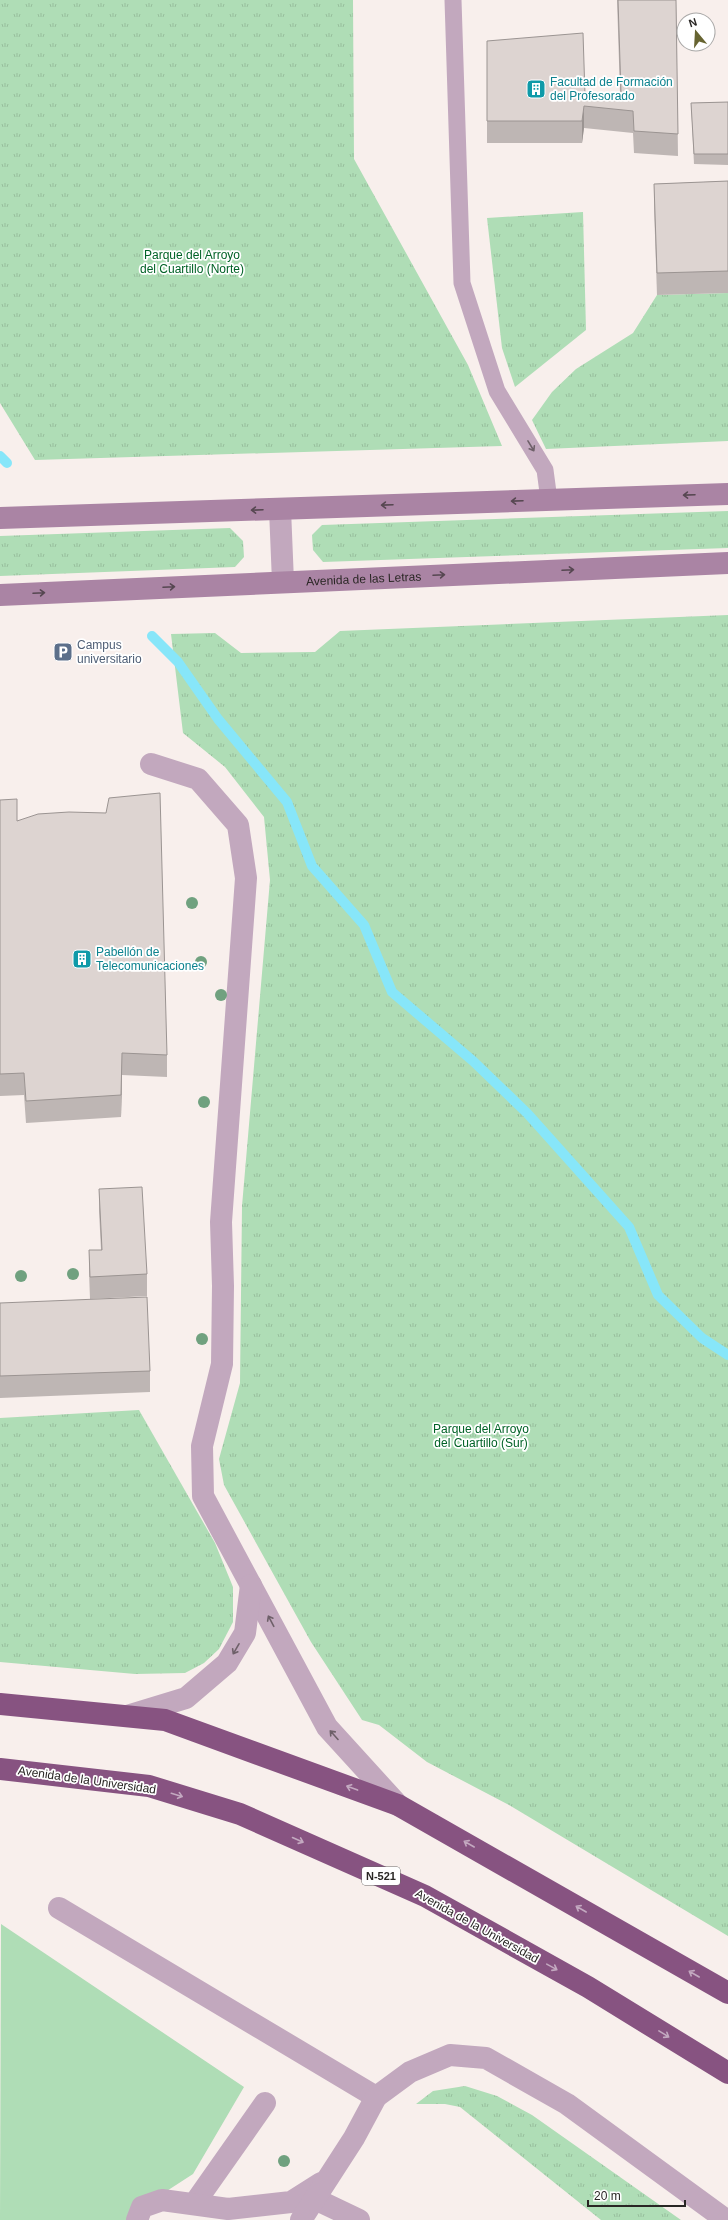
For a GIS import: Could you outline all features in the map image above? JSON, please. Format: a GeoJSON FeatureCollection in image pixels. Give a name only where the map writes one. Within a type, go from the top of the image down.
{"type":"FeatureCollection","features":[{"type":"Feature","properties":{"kind":"highway"},"geometry":{"type":"LineString","coordinates":[[0,1704],[165,1720],[398,1805],[728,1993]]}},
{"type":"Feature","properties":{"kind":"highway","name":"Avenida de la Universidad"},"geometry":{"type":"LineString","coordinates":[[0,1770],[149,1786],[240,1814],[424,1896],[588,1987],[728,2073]]}},
{"type":"Feature","properties":{"kind":"main road"},"geometry":{"type":"LineString","coordinates":[[0,518],[728,494]]}},
{"type":"Feature","properties":{"kind":"main road","name":"Avenida de las Letras"},"geometry":{"type":"LineString","coordinates":[[0,595],[728,563]]}},
{"type":"Feature","properties":{"kind":"street"},"geometry":{"type":"LineString","coordinates":[[280,509],[283,582]]}},
{"type":"Feature","properties":{"kind":"street"},"geometry":{"type":"LineString","coordinates":[[151,764],[198,779],[238,825],[246,878],[221,1222],[223,1286],[222,1364],[202,1446],[203,1496],[327,1727],[398,1805]]}},
{"type":"Feature","properties":{"kind":"street"},"geometry":{"type":"LineString","coordinates":[[127,1716],[186,1698],[228,1663],[245,1633],[251,1585]]}},
{"type":"Feature","properties":{"kind":"street"},"geometry":{"type":"LineString","coordinates":[[59,1908],[376,2097]]}},
{"type":"Feature","properties":{"kind":"street"},"geometry":{"type":"LineString","coordinates":[[302,2220],[354,2138],[376,2097],[410,2072],[450,2056],[486,2058],[567,2104],[726,2220]]}},
{"type":"Feature","properties":{"kind":"street"},"geometry":{"type":"LineString","coordinates":[[194,2204],[265,2103]]}},
{"type":"Feature","properties":{"kind":"street"},"geometry":{"type":"LineString","coordinates":[[137,2220],[142,2207],[162,2200],[228,2209],[291,2202],[329,2178]]}},
{"type":"Feature","properties":{"kind":"street"},"geometry":{"type":"LineString","coordinates":[[315,2200],[360,2220]]}},
{"type":"Feature","properties":{"kind":"lane"},"geometry":{"type":"LineString","coordinates":[[453,0],[462,284],[497,391],[545,470],[549,500]]}},
{"type":"Feature","properties":{"kind":"green space","name":"Parque del Arroyo del Cuartillo (Norte)"},"geometry":{"type":"Polygon","coordinates":[[[0,0],[353,0],[354,159],[468,365],[502,446],[35,460],[0,403],[0,0]]]}},
{"type":"Feature","properties":{"kind":"green space"},"geometry":{"type":"Polygon","coordinates":[[[583,212],[586,330],[515,387],[502,348],[487,218],[583,212]]]}},
{"type":"Feature","properties":{"kind":"green space"},"geometry":{"type":"Polygon","coordinates":[[[728,293],[728,441],[546,449],[532,420],[552,392],[576,369],[633,333],[657,295],[728,293]]]}},
{"type":"Feature","properties":{"kind":"green space"},"geometry":{"type":"Polygon","coordinates":[[[728,511],[728,548],[323,562],[313,550],[312,535],[322,525],[728,511]]]}},
{"type":"Feature","properties":{"kind":"green space"},"geometry":{"type":"Polygon","coordinates":[[[230,528],[243,541],[244,557],[235,567],[0,576],[0,536],[230,528]]]}},
{"type":"Feature","properties":{"kind":"green space","name":"Parque del Arroyo del Cuartillo (Sur)"},"geometry":{"type":"Polygon","coordinates":[[[728,615],[728,1936],[509,1805],[427,1762],[379,1725],[362,1720],[311,1642],[224,1485],[219,1459],[240,1383],[242,1206],[270,880],[264,817],[225,767],[183,733],[171,634],[215,633],[241,653],[315,652],[340,631],[728,615]]]}},
{"type":"Feature","properties":{"kind":"green space"},"geometry":{"type":"Polygon","coordinates":[[[139,1410],[215,1543],[233,1587],[233,1622],[219,1649],[204,1663],[185,1673],[135,1674],[0,1662],[0,1418],[139,1410]]]}},
{"type":"Feature","properties":{"kind":"green space"},"geometry":{"type":"Polygon","coordinates":[[[1,1924],[244,2087],[193,2174],[142,2207],[137,2220],[0,2220],[1,1924]]]}},
{"type":"Feature","properties":{"kind":"green space"},"geometry":{"type":"Polygon","coordinates":[[[465,2086],[497,2096],[532,2115],[681,2220],[601,2220],[460,2107],[445,2104],[416,2104],[433,2091],[465,2086]]]}},
{"type":"Feature","properties":{"kind":"building","name":"Facultad de Formación del Profesorado"},"geometry":{"type":"Polygon","coordinates":[[[618,0],[676,0],[678,134],[634,131],[633,111],[584,106],[582,121],[487,121],[487,41],[583,33],[585,95],[621,93],[618,0]]]}},
{"type":"Feature","properties":{"kind":"building"},"geometry":{"type":"Polygon","coordinates":[[[728,102],[728,154],[694,154],[691,103],[728,102]]]}},
{"type":"Feature","properties":{"kind":"building"},"geometry":{"type":"Polygon","coordinates":[[[728,181],[728,271],[657,273],[654,184],[728,181]]]}},
{"type":"Feature","properties":{"kind":"building","name":"Pabellón de Telecomunicaciones"},"geometry":{"type":"Polygon","coordinates":[[[160,793],[167,1055],[122,1053],[121,1095],[26,1101],[24,1073],[0,1074],[0,800],[17,799],[17,821],[38,814],[69,812],[106,813],[109,798],[160,793]]]}},
{"type":"Feature","properties":{"kind":"building"},"geometry":{"type":"Polygon","coordinates":[[[142,1187],[147,1274],[90,1277],[89,1250],[102,1250],[99,1189],[142,1187]]]}},
{"type":"Feature","properties":{"kind":"building"},"geometry":{"type":"Polygon","coordinates":[[[147,1297],[150,1371],[0,1376],[0,1303],[147,1297]]]}},
{"type":"Feature","properties":{"kind":"waterway"},"geometry":{"type":"LineString","coordinates":[[0,456],[7,463]]}},
{"type":"Feature","properties":{"kind":"waterway"},"geometry":{"type":"LineString","coordinates":[[152,636],[178,662],[218,719],[287,802],[312,866],[364,925],[392,992],[473,1061],[527,1113],[629,1227],[658,1295],[702,1338],[728,1355]]}},
{"type":"Feature","properties":{"kind":"place","name":"Facultad de Formación del Profesorado"},"geometry":{"type":"Point","coordinates":[536,89]}},
{"type":"Feature","properties":{"kind":"place","name":"Campus universitario"},"geometry":{"type":"Point","coordinates":[63,652]}},
{"type":"Feature","properties":{"kind":"place","name":"Pabellón de Telecomunicaciones"},"geometry":{"type":"Point","coordinates":[82,959]}}]}
